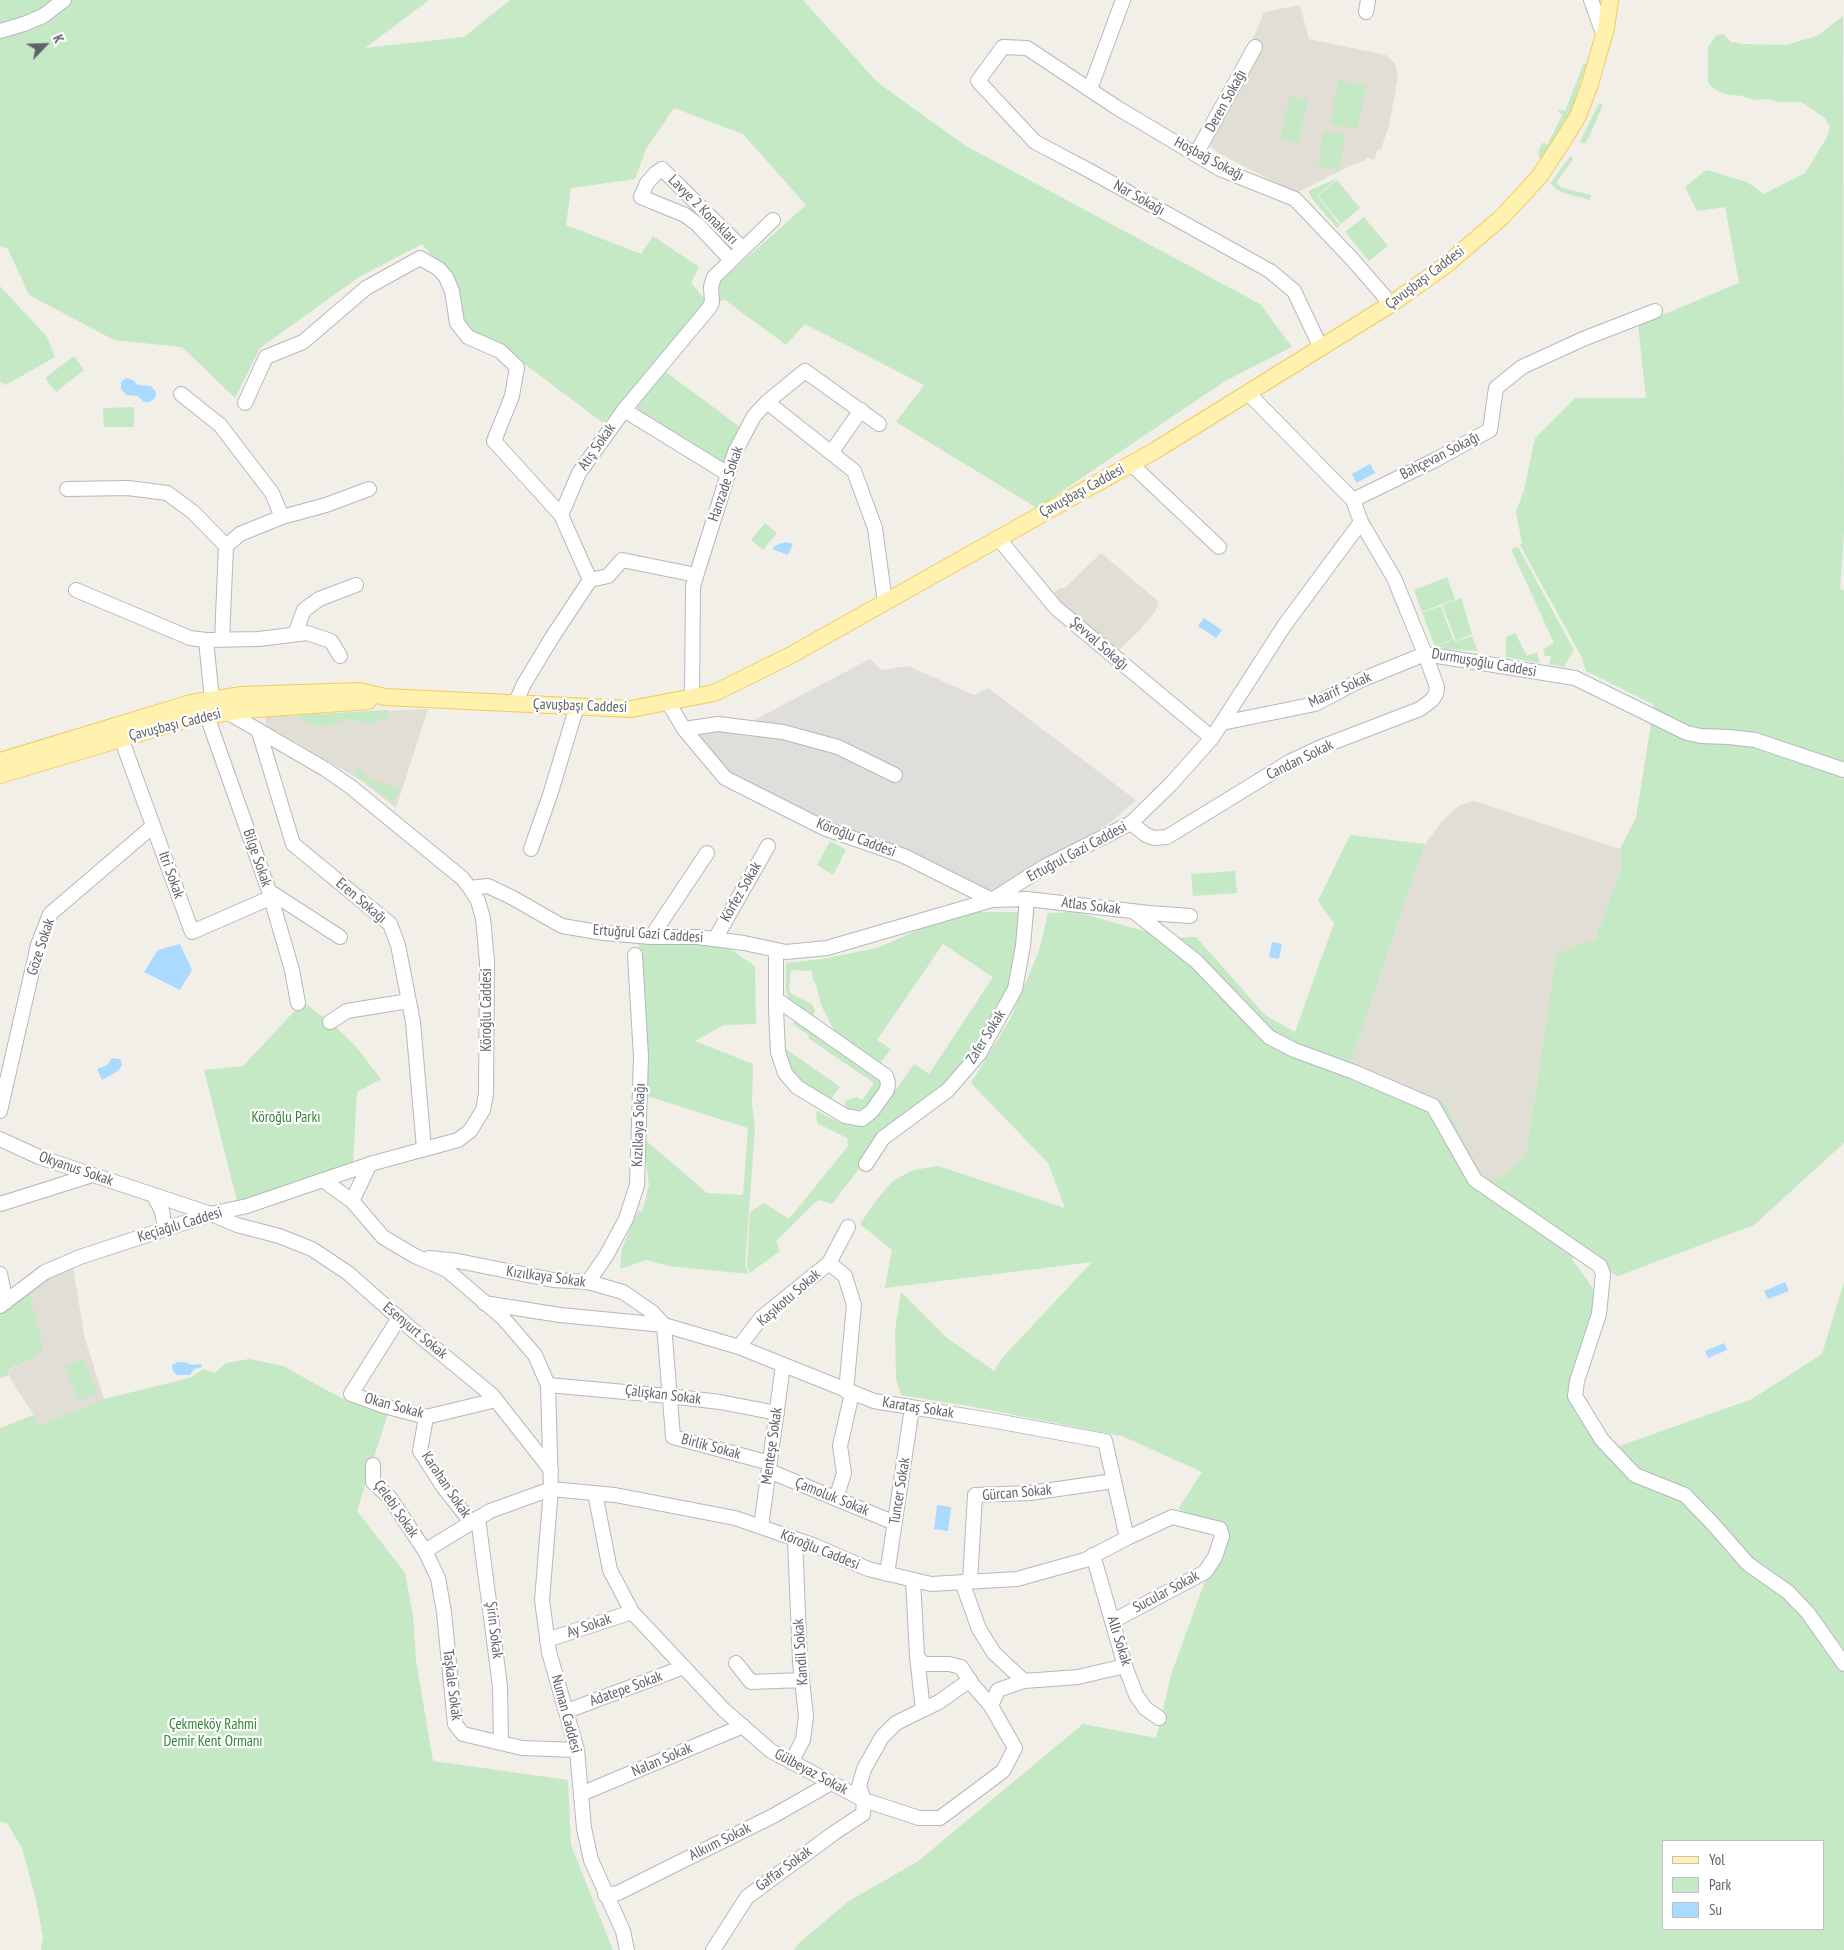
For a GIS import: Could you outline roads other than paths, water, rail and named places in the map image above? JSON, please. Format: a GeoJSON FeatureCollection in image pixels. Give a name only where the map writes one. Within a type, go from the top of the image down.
{"type":"FeatureCollection","features":[{"type":"Feature","properties":{"kind":"main road","name":"Çavuşbaşı Caddesi"},"geometry":{"type":"LineString","coordinates":[[0,761],[191,703],[216,707],[370,701],[385,697],[631,709],[714,693],[791,655],[1131,464],[1391,304],[1446,265],[1502,217],[1539,177],[1578,116],[1589,88],[1604,36],[1610,0]]}},
{"type":"Feature","properties":{"kind":"main road","name":"Çavuşbaşı Caddesi"},"geometry":{"type":"LineString","coordinates":[[0,775],[191,718],[216,707]]}},
{"type":"Feature","properties":{"kind":"street"},"geometry":{"type":"LineString","coordinates":[[0,31],[43,16],[64,0]]}},
{"type":"Feature","properties":{"kind":"street"},"geometry":{"type":"LineString","coordinates":[[1090,89],[1123,0]]}},
{"type":"Feature","properties":{"kind":"street"},"geometry":{"type":"LineString","coordinates":[[1591,0],[1604,36]]}},
{"type":"Feature","properties":{"kind":"street","name":"Hoşbağ Sokağı"},"geometry":{"type":"LineString","coordinates":[[1003,47],[1027,48],[1220,169],[1295,198],[1391,304]]}},
{"type":"Feature","properties":{"kind":"street","name":"Nar Sokağı"},"geometry":{"type":"LineString","coordinates":[[1003,47],[978,81],[1035,142],[1270,271],[1294,291],[1321,348]]}},
{"type":"Feature","properties":{"kind":"street","name":"Deren Sokağı"},"geometry":{"type":"LineString","coordinates":[[1196,154],[1255,47]]}},
{"type":"Feature","properties":{"kind":"street","name":"Lavye 2 Konakları"},"geometry":{"type":"LineString","coordinates":[[731,260],[697,224],[685,215],[641,198],[647,183],[656,173],[662,169],[743,249]]}},
{"type":"Feature","properties":{"kind":"street","name":"Atış Sokak"},"geometry":{"type":"LineString","coordinates":[[562,514],[579,473],[624,410],[709,308],[712,302],[711,287],[714,277],[772,220]]}},
{"type":"Feature","properties":{"kind":"street"},"geometry":{"type":"LineString","coordinates":[[245,403],[266,357],[303,342],[366,288],[420,258],[438,269],[446,277],[452,291],[457,323],[468,337],[500,351],[517,367],[512,396],[494,441],[562,514],[590,580]]}},
{"type":"Feature","properties":{"kind":"street","name":"Bahçevan Sokağı"},"geometry":{"type":"LineString","coordinates":[[1353,500],[1435,460],[1490,430],[1496,388],[1522,367],[1583,339],[1655,311]]}},
{"type":"Feature","properties":{"kind":"street","name":"Hanzade Sokak"},"geometry":{"type":"LineString","coordinates":[[692,697],[692,586],[735,452],[754,416],[767,402],[805,371],[861,410]]}},
{"type":"Feature","properties":{"kind":"street","name":"Durmuşoğlu Caddesi"},"geometry":{"type":"LineString","coordinates":[[1248,393],[1353,500],[1361,522],[1394,578],[1425,654],[1575,678],[1687,733],[1701,736],[1755,740],[1844,770]]}},
{"type":"Feature","properties":{"kind":"street"},"geometry":{"type":"LineString","coordinates":[[180,394],[220,426],[272,493],[282,518]]}},
{"type":"Feature","properties":{"kind":"street"},"geometry":{"type":"LineString","coordinates":[[767,402],[854,471],[875,528],[885,602]]}},
{"type":"Feature","properties":{"kind":"street"},"geometry":{"type":"LineString","coordinates":[[624,410],[728,474]]}},
{"type":"Feature","properties":{"kind":"street"},"geometry":{"type":"LineString","coordinates":[[831,453],[861,410],[879,424]]}},
{"type":"Feature","properties":{"kind":"street"},"geometry":{"type":"LineString","coordinates":[[1131,464],[1219,547]]}},
{"type":"Feature","properties":{"kind":"street"},"geometry":{"type":"LineString","coordinates":[[67,489],[128,488],[167,493],[193,512],[226,546],[222,640]]}},
{"type":"Feature","properties":{"kind":"street"},"geometry":{"type":"LineString","coordinates":[[226,546],[240,534],[369,489]]}},
{"type":"Feature","properties":{"kind":"street","name":"Ertuğrul Gazi Caddesi"},"geometry":{"type":"LineString","coordinates":[[470,888],[488,886],[562,926],[604,933],[698,937],[786,952],[827,948],[992,900],[1044,867],[1132,823],[1171,784],[1212,738],[1284,626],[1361,522]]}},
{"type":"Feature","properties":{"kind":"street","name":"Şevval Sokağı"},"geometry":{"type":"LineString","coordinates":[[998,538],[1056,608],[1212,738]]}},
{"type":"Feature","properties":{"kind":"street"},"geometry":{"type":"LineString","coordinates":[[515,704],[524,684],[551,639],[590,580],[608,576],[622,560],[696,575]]}},
{"type":"Feature","properties":{"kind":"street"},"geometry":{"type":"LineString","coordinates":[[295,634],[304,610],[320,599],[356,585]]}},
{"type":"Feature","properties":{"kind":"street"},"geometry":{"type":"LineString","coordinates":[[76,590],[190,638],[206,640],[259,639],[307,633],[331,641],[340,656]]}},
{"type":"Feature","properties":{"kind":"street","name":"Çavuşbaşı Caddesi"},"geometry":{"type":"LineString","coordinates":[[206,640],[216,707]]}},
{"type":"Feature","properties":{"kind":"street","name":"Maarif Sokak"},"geometry":{"type":"LineString","coordinates":[[1222,723],[1315,704],[1361,680],[1425,654]]}},
{"type":"Feature","properties":{"kind":"street","name":"Candan Sokak"},"geometry":{"type":"LineString","coordinates":[[1132,823],[1146,835],[1154,838],[1167,837],[1291,761],[1420,709],[1432,700],[1436,694],[1437,687],[1425,654]]}},
{"type":"Feature","properties":{"kind":"street","name":"Köroğlu Caddesi"},"geometry":{"type":"LineString","coordinates":[[668,702],[684,729],[725,778],[826,829],[904,856],[992,900]]}},
{"type":"Feature","properties":{"kind":"street"},"geometry":{"type":"LineString","coordinates":[[530,849],[550,795],[577,706]]}},
{"type":"Feature","properties":{"kind":"street","name":"Köroğlu Caddesi"},"geometry":{"type":"LineString","coordinates":[[216,707],[325,769],[352,787],[462,878],[478,902],[483,918],[488,962],[486,1094],[479,1116],[464,1136],[445,1144],[370,1164]]}},
{"type":"Feature","properties":{"kind":"street","name":"Bilge Sokak"},"geometry":{"type":"LineString","coordinates":[[216,707],[292,970],[298,1003]]}},
{"type":"Feature","properties":{"kind":"street"},"geometry":{"type":"LineString","coordinates":[[684,729],[718,724],[783,732],[838,748],[895,775]]}},
{"type":"Feature","properties":{"kind":"street","name":"Eren Sokağı"},"geometry":{"type":"LineString","coordinates":[[259,732],[294,844],[390,924],[398,945],[413,1022],[424,1150]]}},
{"type":"Feature","properties":{"kind":"street","name":"Itri Sokak"},"geometry":{"type":"LineString","coordinates":[[121,738],[192,932],[270,895]]}},
{"type":"Feature","properties":{"kind":"street","name":"Göze Sokak"},"geometry":{"type":"LineString","coordinates":[[0,1111],[38,945],[50,914],[153,826]]}},
{"type":"Feature","properties":{"kind":"street","name":"Körfez Sokak"},"geometry":{"type":"LineString","coordinates":[[715,939],[768,846]]}},
{"type":"Feature","properties":{"kind":"street"},"geometry":{"type":"LineString","coordinates":[[651,936],[707,853]]}},
{"type":"Feature","properties":{"kind":"street"},"geometry":{"type":"LineString","coordinates":[[270,895],[340,937]]}},
{"type":"Feature","properties":{"kind":"street","name":"Atlas Sokak"},"geometry":{"type":"LineString","coordinates":[[992,900],[1026,899],[1190,916]]}},
{"type":"Feature","properties":{"kind":"street","name":"Zafer Sokak"},"geometry":{"type":"LineString","coordinates":[[866,1164],[883,1138],[948,1090],[979,1054],[1015,989],[1023,946],[1026,899]]}},
{"type":"Feature","properties":{"kind":"street"},"geometry":{"type":"LineString","coordinates":[[1133,911],[1196,961],[1269,1037],[1294,1050],[1354,1072],[1433,1106],[1475,1180],[1600,1266],[1603,1274],[1599,1314],[1577,1381],[1575,1396],[1602,1440],[1635,1476],[1685,1495],[1714,1524],[1748,1564],[1788,1592],[1808,1613],[1844,1664]]}},
{"type":"Feature","properties":{"kind":"street"},"geometry":{"type":"LineString","coordinates":[[776,950],[776,999],[780,1061],[789,1078],[797,1087],[845,1116],[862,1119],[872,1111],[887,1090],[886,1076],[776,999]]}},
{"type":"Feature","properties":{"kind":"street","name":"Kızılkaya Sokağı"},"geometry":{"type":"LineString","coordinates":[[588,1282],[606,1256],[626,1219],[637,1185],[641,1057],[635,955]]}},
{"type":"Feature","properties":{"kind":"street"},"geometry":{"type":"LineString","coordinates":[[330,1022],[347,1011],[409,1001]]}},
{"type":"Feature","properties":{"kind":"street","name":"Okyanus Sokak"},"geometry":{"type":"LineString","coordinates":[[0,1139],[39,1157],[211,1214]]}},
{"type":"Feature","properties":{"kind":"street"},"geometry":{"type":"LineString","coordinates":[[352,1200],[370,1164]]}},
{"type":"Feature","properties":{"kind":"street","name":"Keçiağılı Caddesi"},"geometry":{"type":"LineString","coordinates":[[3,1304],[45,1272],[80,1257],[211,1214],[254,1203],[370,1164]]}},
{"type":"Feature","properties":{"kind":"street"},"geometry":{"type":"LineString","coordinates":[[0,1204],[92,1175]]}},
{"type":"Feature","properties":{"kind":"street"},"geometry":{"type":"LineString","coordinates":[[323,1180],[352,1200],[383,1237],[415,1256],[447,1270],[503,1318],[535,1355],[548,1384],[551,1470]]}},
{"type":"Feature","properties":{"kind":"street"},"geometry":{"type":"LineString","coordinates":[[154,1196],[162,1211],[165,1229]]}},
{"type":"Feature","properties":{"kind":"street"},"geometry":{"type":"LineString","coordinates":[[251,1230],[246,1217],[254,1203]]}},
{"type":"Feature","properties":{"kind":"street","name":"Esenyurt Sokak"},"geometry":{"type":"LineString","coordinates":[[211,1214],[251,1230],[279,1236],[312,1249],[348,1273],[496,1400],[551,1470]]}},
{"type":"Feature","properties":{"kind":"street"},"geometry":{"type":"LineString","coordinates":[[829,1263],[848,1228]]}},
{"type":"Feature","properties":{"kind":"street","name":"Kızılkaya Sokak"},"geometry":{"type":"LineString","coordinates":[[415,1256],[458,1261],[553,1280],[588,1282],[623,1292],[652,1312],[664,1325]]}},
{"type":"Feature","properties":{"kind":"street","name":"Kaşıkotu Sokak"},"geometry":{"type":"LineString","coordinates":[[739,1347],[761,1318],[829,1263],[845,1276],[854,1305],[849,1392],[840,1446],[844,1473],[836,1499]]}},
{"type":"Feature","properties":{"kind":"street"},"geometry":{"type":"LineString","coordinates":[[0,1274],[3,1304]]}},
{"type":"Feature","properties":{"kind":"street"},"geometry":{"type":"LineString","coordinates":[[484,1303],[560,1315],[664,1325],[739,1347]]}},
{"type":"Feature","properties":{"kind":"street","name":"Okan Sokak"},"geometry":{"type":"LineString","coordinates":[[399,1318],[351,1394],[384,1406],[426,1417],[496,1400]]}},
{"type":"Feature","properties":{"kind":"street","name":"Birlik Sokak"},"geometry":{"type":"LineString","coordinates":[[664,1325],[673,1437],[769,1467]]}},
{"type":"Feature","properties":{"kind":"street","name":"Karataş Sokak"},"geometry":{"type":"LineString","coordinates":[[739,1347],[874,1401],[1105,1441],[1114,1481]]}},
{"type":"Feature","properties":{"kind":"street","name":"Menteşe Sokak"},"geometry":{"type":"LineString","coordinates":[[761,1527],[783,1365]]}},
{"type":"Feature","properties":{"kind":"street","name":"Çalışkan Sokak"},"geometry":{"type":"LineString","coordinates":[[548,1384],[720,1402],[777,1413]]}},
{"type":"Feature","properties":{"kind":"street","name":"Tuncer Sokak"},"geometry":{"type":"LineString","coordinates":[[887,1574],[912,1408]]}},
{"type":"Feature","properties":{"kind":"street","name":"Karahan Sokak"},"geometry":{"type":"LineString","coordinates":[[426,1417],[420,1451],[444,1488],[475,1520]]}},
{"type":"Feature","properties":{"kind":"street","name":"Çelebi Sokak"},"geometry":{"type":"LineString","coordinates":[[374,1465],[373,1482],[390,1498],[425,1551]]}},
{"type":"Feature","properties":{"kind":"street","name":"Çamoluk Sokak"},"geometry":{"type":"LineString","coordinates":[[769,1467],[836,1499],[895,1523]]}},
{"type":"Feature","properties":{"kind":"street","name":"Numan Caddesi"},"geometry":{"type":"LineString","coordinates":[[551,1470],[542,1600],[549,1652],[577,1750],[584,1828],[591,1860],[605,1895],[623,1931],[627,1950]]}},
{"type":"Feature","properties":{"kind":"street"},"geometry":{"type":"LineString","coordinates":[[1114,1481],[1127,1538]]}},
{"type":"Feature","properties":{"kind":"street","name":"Gürcan Sokak"},"geometry":{"type":"LineString","coordinates":[[966,1582],[975,1495],[1030,1493],[1114,1481]]}},
{"type":"Feature","properties":{"kind":"street","name":"Köroğlu Caddesi"},"geometry":{"type":"LineString","coordinates":[[425,1551],[490,1512],[551,1488],[615,1495],[735,1518],[796,1539],[868,1569],[931,1584],[1016,1579],[1085,1560],[1172,1517],[1220,1529]]}},
{"type":"Feature","properties":{"kind":"street","name":"Gülbeyaz Sokak"},"geometry":{"type":"LineString","coordinates":[[595,1493],[610,1570],[632,1612],[724,1710],[771,1751],[791,1762],[864,1800],[919,1818],[940,1818],[1003,1772],[1015,1748],[991,1706]]}},
{"type":"Feature","properties":{"kind":"street","name":"Şirin Sokak"},"geometry":{"type":"LineString","coordinates":[[475,1520],[500,1686],[501,1743]]}},
{"type":"Feature","properties":{"kind":"street","name":"Sucular Sokak"},"geometry":{"type":"LineString","coordinates":[[1113,1621],[1204,1572],[1216,1557],[1222,1540],[1220,1529]]}},
{"type":"Feature","properties":{"kind":"street","name":"Kandil Sokak"},"geometry":{"type":"LineString","coordinates":[[791,1762],[803,1740],[806,1716],[802,1680],[796,1539]]}},
{"type":"Feature","properties":{"kind":"street","name":"Taşkale Sokak"},"geometry":{"type":"LineString","coordinates":[[425,1551],[438,1578],[444,1612],[454,1724],[463,1734],[522,1748],[577,1750]]}},
{"type":"Feature","properties":{"kind":"street","name":"Allı Sokak"},"geometry":{"type":"LineString","coordinates":[[1093,1555],[1136,1695],[1145,1708],[1159,1718]]}},
{"type":"Feature","properties":{"kind":"street"},"geometry":{"type":"LineString","coordinates":[[913,1580],[917,1656],[923,1710]]}},
{"type":"Feature","properties":{"kind":"street"},"geometry":{"type":"LineString","coordinates":[[966,1582],[979,1629],[994,1653],[1024,1681]]}},
{"type":"Feature","properties":{"kind":"street","name":"Ay Sokak"},"geometry":{"type":"LineString","coordinates":[[548,1640],[632,1612]]}},
{"type":"Feature","properties":{"kind":"street"},"geometry":{"type":"LineString","coordinates":[[917,1656],[923,1664],[950,1664],[961,1667],[991,1706],[998,1690],[1024,1681],[1078,1677],[1126,1666]]}},
{"type":"Feature","properties":{"kind":"street"},"geometry":{"type":"LineString","coordinates":[[736,1663],[751,1682],[802,1680]]}},
{"type":"Feature","properties":{"kind":"street","name":"Adatepe Sokak"},"geometry":{"type":"LineString","coordinates":[[567,1711],[684,1667]]}},
{"type":"Feature","properties":{"kind":"street"},"geometry":{"type":"LineString","coordinates":[[864,1800],[859,1786],[864,1768],[882,1737],[896,1723],[940,1702],[970,1680]]}},
{"type":"Feature","properties":{"kind":"street","name":"Nalan Sokak"},"geometry":{"type":"LineString","coordinates":[[581,1794],[743,1726]]}},
{"type":"Feature","properties":{"kind":"street","name":"Alkıım Sokak"},"geometry":{"type":"LineString","coordinates":[[605,1895],[618,1893],[773,1816],[831,1783]]}},
{"type":"Feature","properties":{"kind":"street","name":"Gaffar Sokak"},"geometry":{"type":"LineString","coordinates":[[713,1950],[747,1897],[862,1814],[864,1800]]}},
{"type":"Feature","properties":{"kind":"water"},"geometry":{"type":"Polygon","coordinates":[[[126,378],[133,380],[138,385],[151,386],[156,392],[155,398],[150,402],[144,402],[138,396],[126,395],[121,389],[121,382],[126,378]]]}},
{"type":"Feature","properties":{"kind":"water"},"geometry":{"type":"Polygon","coordinates":[[[1370,464],[1375,473],[1356,483],[1352,474],[1370,464]]]}},
{"type":"Feature","properties":{"kind":"water"},"geometry":{"type":"Polygon","coordinates":[[[786,542],[793,544],[788,555],[772,549],[776,545],[786,542]]]}},
{"type":"Feature","properties":{"kind":"water"},"geometry":{"type":"Polygon","coordinates":[[[1204,618],[1222,630],[1216,638],[1198,626],[1204,618]]]}},
{"type":"Feature","properties":{"kind":"water"},"geometry":{"type":"Polygon","coordinates":[[[1272,942],[1282,944],[1279,959],[1269,957],[1272,942]]]}},
{"type":"Feature","properties":{"kind":"water"},"geometry":{"type":"Polygon","coordinates":[[[180,944],[192,970],[180,990],[144,972],[158,950],[180,944]]]}},
{"type":"Feature","properties":{"kind":"water"},"geometry":{"type":"Polygon","coordinates":[[[112,1058],[120,1059],[122,1065],[118,1071],[102,1080],[97,1069],[107,1065],[112,1058]]]}},
{"type":"Feature","properties":{"kind":"water"},"geometry":{"type":"Polygon","coordinates":[[[1785,1282],[1789,1291],[1768,1299],[1764,1291],[1785,1282]]]}},
{"type":"Feature","properties":{"kind":"water"},"geometry":{"type":"Polygon","coordinates":[[[1724,1343],[1727,1350],[1708,1358],[1705,1351],[1724,1343]]]}},
{"type":"Feature","properties":{"kind":"water"},"geometry":{"type":"Polygon","coordinates":[[[178,1362],[192,1365],[201,1364],[202,1367],[194,1369],[190,1375],[177,1375],[173,1371],[172,1365],[178,1362]]]}},
{"type":"Feature","properties":{"kind":"water"},"geometry":{"type":"Polygon","coordinates":[[[937,1505],[951,1507],[948,1531],[934,1529],[937,1505]]]}},
{"type":"Feature","properties":{"kind":"park label","name":"Köroğlu Parkı"},"geometry":{"type":"Point","coordinates":[286,1118]}},
{"type":"Feature","properties":{"kind":"park label","name":"Çekmeköy Rahmi Demir Kent Ormanı"},"geometry":{"type":"Point","coordinates":[213,1734]}}]}
